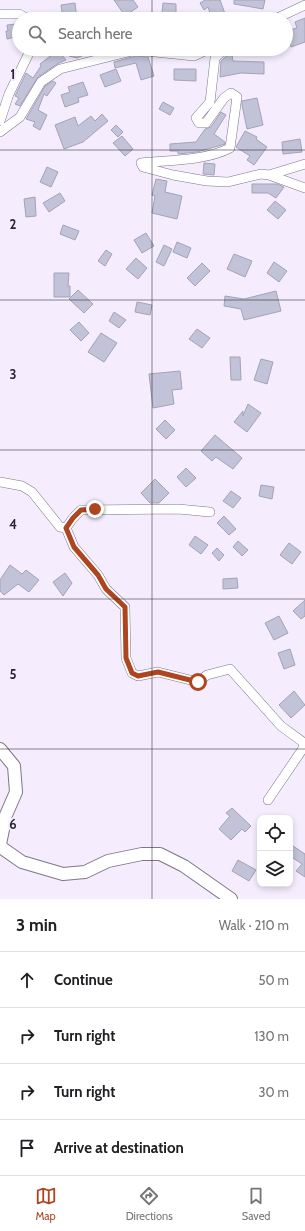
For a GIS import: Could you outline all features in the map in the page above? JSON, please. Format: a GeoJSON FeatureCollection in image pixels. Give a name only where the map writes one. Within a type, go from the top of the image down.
{"type":"FeatureCollection","features":[{"type":"Feature","properties":{"kind":"main road"},"geometry":{"type":"LineString","coordinates":[[0,749],[14,766],[16,792],[6,815],[0,844],[2,848],[22,862],[63,874],[85,872],[108,861],[142,854],[160,854],[184,866],[231,899]]}},
{"type":"Feature","properties":{"kind":"street"},"geometry":{"type":"LineString","coordinates":[[290,12],[305,5]]}},
{"type":"Feature","properties":{"kind":"street"},"geometry":{"type":"LineString","coordinates":[[0,14],[12,14]]}},
{"type":"Feature","properties":{"kind":"street"},"geometry":{"type":"LineString","coordinates":[[0,121],[9,94],[28,56]]}},
{"type":"Feature","properties":{"kind":"street"},"geometry":{"type":"LineString","coordinates":[[0,132],[20,117],[41,82],[60,69],[112,56]]}},
{"type":"Feature","properties":{"kind":"street"},"geometry":{"type":"LineString","coordinates":[[217,56],[215,58],[210,102],[196,118],[199,123],[206,123],[224,98],[231,93],[237,97],[230,148],[220,154],[204,157],[141,163],[143,167],[173,175],[207,181],[228,182],[261,174],[269,175],[305,188]]}},
{"type":"Feature","properties":{"kind":"street"},"geometry":{"type":"LineString","coordinates":[[269,175],[305,164]]}},
{"type":"Feature","properties":{"kind":"street"},"geometry":{"type":"LineString","coordinates":[[0,482],[22,486],[32,492],[60,527],[66,528]]}},
{"type":"Feature","properties":{"kind":"street"},"geometry":{"type":"LineString","coordinates":[[66,528],[81,510],[178,509],[210,512]]}},
{"type":"Feature","properties":{"kind":"street"},"geometry":{"type":"LineString","coordinates":[[66,528],[74,547],[98,575],[106,589],[125,607],[126,658],[132,673],[138,676],[158,672],[198,682],[207,675],[230,669],[281,726],[303,742],[304,747],[268,800]]}},
{"type":"Feature","properties":{"kind":"building"},"geometry":{"type":"Polygon","coordinates":[[[114,0],[133,0],[138,7],[131,12],[122,12],[114,0]]]}},
{"type":"Feature","properties":{"kind":"building"},"geometry":{"type":"Polygon","coordinates":[[[205,0],[220,0],[224,12],[210,12],[208,7],[204,10],[200,3],[205,0]]]}},
{"type":"Feature","properties":{"kind":"building"},"geometry":{"type":"Polygon","coordinates":[[[234,0],[265,0],[263,9],[234,4],[234,0]]]}},
{"type":"Feature","properties":{"kind":"building"},"geometry":{"type":"Polygon","coordinates":[[[75,3],[76,12],[62,12],[61,5],[75,3]]]}},
{"type":"Feature","properties":{"kind":"building"},"geometry":{"type":"Polygon","coordinates":[[[163,3],[176,4],[176,12],[162,12],[163,3]]]}},
{"type":"Feature","properties":{"kind":"building"},"geometry":{"type":"Polygon","coordinates":[[[305,18],[305,42],[293,46],[293,29],[297,28],[295,22],[305,18]]]}},
{"type":"Feature","properties":{"kind":"building"},"geometry":{"type":"Polygon","coordinates":[[[12,24],[12,38],[7,39],[6,31],[8,31],[7,25],[12,24]]]}},
{"type":"Feature","properties":{"kind":"building"},"geometry":{"type":"Polygon","coordinates":[[[50,56],[63,56],[66,60],[57,64],[38,77],[20,106],[15,104],[19,98],[15,96],[26,73],[33,78],[41,66],[40,64],[50,56]]]}},
{"type":"Feature","properties":{"kind":"building"},"geometry":{"type":"Polygon","coordinates":[[[69,56],[82,56],[77,58],[69,56]]]}},
{"type":"Feature","properties":{"kind":"building"},"geometry":{"type":"Polygon","coordinates":[[[136,56],[148,57],[154,76],[141,80],[136,63],[115,68],[114,62],[136,56]]]}},
{"type":"Feature","properties":{"kind":"building"},"geometry":{"type":"Polygon","coordinates":[[[226,56],[232,56],[233,61],[264,62],[264,74],[241,73],[220,77],[221,61],[226,56]]]}},
{"type":"Feature","properties":{"kind":"building"},"geometry":{"type":"Polygon","coordinates":[[[116,69],[121,81],[105,87],[100,75],[116,69]]]}},
{"type":"Feature","properties":{"kind":"building"},"geometry":{"type":"Polygon","coordinates":[[[174,69],[196,69],[196,81],[174,80],[174,69]]]}},
{"type":"Feature","properties":{"kind":"building"},"geometry":{"type":"Polygon","coordinates":[[[53,81],[56,83],[47,96],[44,94],[38,110],[47,115],[40,130],[33,126],[35,122],[26,119],[45,86],[53,81]]]}},
{"type":"Feature","properties":{"kind":"building"},"geometry":{"type":"Polygon","coordinates":[[[83,82],[88,95],[78,98],[79,102],[65,107],[61,95],[70,92],[68,87],[83,82]]]}},
{"type":"Feature","properties":{"kind":"building"},"geometry":{"type":"Polygon","coordinates":[[[257,98],[263,125],[247,129],[242,101],[257,98]]]}},
{"type":"Feature","properties":{"kind":"building"},"geometry":{"type":"Polygon","coordinates":[[[163,102],[174,108],[170,115],[159,109],[163,102]]]}},
{"type":"Feature","properties":{"kind":"building"},"geometry":{"type":"Polygon","coordinates":[[[221,112],[226,115],[214,134],[225,142],[225,144],[197,152],[178,154],[178,151],[170,151],[170,144],[196,142],[205,129],[211,127],[221,112]]]}},
{"type":"Feature","properties":{"kind":"building"},"geometry":{"type":"Polygon","coordinates":[[[102,114],[108,121],[83,142],[64,149],[55,125],[75,117],[78,126],[91,116],[95,121],[102,114]]]}},
{"type":"Feature","properties":{"kind":"building"},"geometry":{"type":"Polygon","coordinates":[[[116,125],[123,132],[118,137],[111,130],[116,125]]]}},
{"type":"Feature","properties":{"kind":"building"},"geometry":{"type":"Polygon","coordinates":[[[245,131],[257,137],[256,139],[267,147],[254,165],[247,160],[250,156],[236,147],[245,131]]]}},
{"type":"Feature","properties":{"kind":"building"},"geometry":{"type":"Polygon","coordinates":[[[122,136],[133,149],[125,156],[113,143],[122,136]]]}},
{"type":"Feature","properties":{"kind":"building"},"geometry":{"type":"Polygon","coordinates":[[[300,139],[302,152],[283,154],[282,142],[300,139]]]}},
{"type":"Feature","properties":{"kind":"building"},"geometry":{"type":"Polygon","coordinates":[[[204,163],[215,164],[214,175],[203,174],[204,163]]]}},
{"type":"Feature","properties":{"kind":"building"},"geometry":{"type":"Polygon","coordinates":[[[47,167],[58,172],[51,187],[40,182],[47,167]]]}},
{"type":"Feature","properties":{"kind":"building"},"geometry":{"type":"Polygon","coordinates":[[[156,179],[167,181],[165,192],[182,196],[177,219],[152,213],[155,196],[152,195],[156,179]]]}},
{"type":"Feature","properties":{"kind":"building"},"geometry":{"type":"Polygon","coordinates":[[[252,184],[277,184],[284,187],[276,198],[268,193],[252,193],[252,184]]]}},
{"type":"Feature","properties":{"kind":"building"},"geometry":{"type":"Polygon","coordinates":[[[60,193],[65,201],[49,212],[43,203],[60,193]]]}},
{"type":"Feature","properties":{"kind":"building"},"geometry":{"type":"Polygon","coordinates":[[[35,197],[36,216],[26,217],[24,199],[35,197]]]}},
{"type":"Feature","properties":{"kind":"building"},"geometry":{"type":"Polygon","coordinates":[[[275,201],[286,210],[278,219],[267,210],[275,201]]]}},
{"type":"Feature","properties":{"kind":"building"},"geometry":{"type":"Polygon","coordinates":[[[63,225],[79,231],[75,240],[60,234],[63,225]]]}},
{"type":"Feature","properties":{"kind":"building"},"geometry":{"type":"Polygon","coordinates":[[[146,233],[154,246],[142,253],[134,240],[146,233]]]}},
{"type":"Feature","properties":{"kind":"building"},"geometry":{"type":"Polygon","coordinates":[[[177,242],[191,248],[187,258],[173,252],[177,242]]]}},
{"type":"Feature","properties":{"kind":"building"},"geometry":{"type":"Polygon","coordinates":[[[164,245],[172,249],[164,266],[156,262],[164,245]]]}},
{"type":"Feature","properties":{"kind":"building"},"geometry":{"type":"Polygon","coordinates":[[[106,250],[112,254],[105,266],[98,261],[106,250]]]}},
{"type":"Feature","properties":{"kind":"building"},"geometry":{"type":"Polygon","coordinates":[[[234,254],[252,261],[245,277],[227,269],[234,254]]]}},
{"type":"Feature","properties":{"kind":"building"},"geometry":{"type":"Polygon","coordinates":[[[136,258],[147,268],[138,279],[126,269],[136,258]]]}},
{"type":"Feature","properties":{"kind":"building"},"geometry":{"type":"Polygon","coordinates":[[[274,262],[287,271],[279,282],[267,273],[274,262]]]}},
{"type":"Feature","properties":{"kind":"building"},"geometry":{"type":"Polygon","coordinates":[[[202,263],[210,271],[195,286],[187,278],[202,263]]]}},
{"type":"Feature","properties":{"kind":"building"},"geometry":{"type":"Polygon","coordinates":[[[54,273],[69,273],[68,286],[70,286],[70,297],[54,297],[54,273]]]}},
{"type":"Feature","properties":{"kind":"building"},"geometry":{"type":"Polygon","coordinates":[[[78,290],[93,304],[84,313],[69,299],[78,290]]]}},
{"type":"Feature","properties":{"kind":"building"},"geometry":{"type":"Polygon","coordinates":[[[276,291],[281,311],[244,320],[241,309],[224,306],[225,296],[244,299],[276,291]]]}},
{"type":"Feature","properties":{"kind":"building"},"geometry":{"type":"Polygon","coordinates":[[[137,302],[152,305],[150,315],[135,312],[137,302]]]}},
{"type":"Feature","properties":{"kind":"building"},"geometry":{"type":"Polygon","coordinates":[[[114,312],[126,320],[119,328],[109,321],[114,312]]]}},
{"type":"Feature","properties":{"kind":"building"},"geometry":{"type":"Polygon","coordinates":[[[79,322],[89,333],[81,341],[70,330],[79,322]]]}},
{"type":"Feature","properties":{"kind":"building"},"geometry":{"type":"Polygon","coordinates":[[[197,329],[210,338],[202,348],[189,339],[197,329]]]}},
{"type":"Feature","properties":{"kind":"building"},"geometry":{"type":"Polygon","coordinates":[[[101,333],[117,343],[104,362],[88,352],[101,333]]]}},
{"type":"Feature","properties":{"kind":"building"},"geometry":{"type":"Polygon","coordinates":[[[230,357],[240,357],[241,380],[231,380],[230,357]]]}},
{"type":"Feature","properties":{"kind":"building"},"geometry":{"type":"Polygon","coordinates":[[[261,359],[273,362],[267,384],[254,380],[261,359]]]}},
{"type":"Feature","properties":{"kind":"building"},"geometry":{"type":"Polygon","coordinates":[[[180,371],[182,389],[172,390],[174,404],[153,408],[149,374],[180,371]]]}},
{"type":"Feature","properties":{"kind":"building"},"geometry":{"type":"Polygon","coordinates":[[[248,404],[261,413],[247,432],[234,422],[243,411],[243,416],[248,404]]]}},
{"type":"Feature","properties":{"kind":"building"},"geometry":{"type":"Polygon","coordinates":[[[165,420],[175,430],[166,439],[156,429],[165,420]]]}},
{"type":"Feature","properties":{"kind":"building"},"geometry":{"type":"Polygon","coordinates":[[[215,435],[242,458],[233,469],[216,457],[212,461],[201,451],[215,435]]]}},
{"type":"Feature","properties":{"kind":"building"},"geometry":{"type":"Polygon","coordinates":[[[186,468],[196,478],[186,487],[177,477],[186,468]]]}},
{"type":"Feature","properties":{"kind":"building"},"geometry":{"type":"Polygon","coordinates":[[[155,479],[169,493],[159,503],[150,503],[141,493],[155,479]]]}},
{"type":"Feature","properties":{"kind":"building"},"geometry":{"type":"Polygon","coordinates":[[[261,485],[274,487],[272,499],[259,496],[261,485]]]}},
{"type":"Feature","properties":{"kind":"building"},"geometry":{"type":"Polygon","coordinates":[[[231,491],[241,498],[233,508],[223,501],[231,491]]]}},
{"type":"Feature","properties":{"kind":"building"},"geometry":{"type":"Polygon","coordinates":[[[224,516],[236,529],[229,535],[217,523],[224,516]]]}},
{"type":"Feature","properties":{"kind":"building"},"geometry":{"type":"Polygon","coordinates":[[[195,536],[208,545],[201,554],[189,545],[195,536]]]}},
{"type":"Feature","properties":{"kind":"building"},"geometry":{"type":"Polygon","coordinates":[[[238,541],[248,550],[242,556],[233,547],[238,541]]]}},
{"type":"Feature","properties":{"kind":"building"},"geometry":{"type":"Polygon","coordinates":[[[289,543],[301,552],[292,564],[280,555],[289,543]]]}},
{"type":"Feature","properties":{"kind":"building"},"geometry":{"type":"Polygon","coordinates":[[[217,548],[224,555],[219,561],[212,553],[217,548]]]}},
{"type":"Feature","properties":{"kind":"building"},"geometry":{"type":"Polygon","coordinates":[[[10,565],[22,574],[26,570],[39,580],[29,592],[18,584],[4,595],[0,591],[0,580],[10,565]]]}},
{"type":"Feature","properties":{"kind":"building"},"geometry":{"type":"Polygon","coordinates":[[[65,573],[72,583],[63,596],[53,582],[65,573]]]}},
{"type":"Feature","properties":{"kind":"building"},"geometry":{"type":"Polygon","coordinates":[[[237,578],[238,588],[223,589],[223,579],[237,578]]]}},
{"type":"Feature","properties":{"kind":"building"},"geometry":{"type":"Polygon","coordinates":[[[305,600],[305,616],[301,619],[293,611],[305,600]]]}},
{"type":"Feature","properties":{"kind":"building"},"geometry":{"type":"Polygon","coordinates":[[[279,616],[288,633],[274,640],[265,623],[279,616]]]}},
{"type":"Feature","properties":{"kind":"building"},"geometry":{"type":"Polygon","coordinates":[[[290,649],[295,665],[284,669],[278,653],[290,649]]]}},
{"type":"Feature","properties":{"kind":"building"},"geometry":{"type":"Polygon","coordinates":[[[294,691],[305,705],[291,718],[279,705],[294,691]]]}},
{"type":"Feature","properties":{"kind":"building"},"geometry":{"type":"Polygon","coordinates":[[[232,808],[251,826],[245,832],[242,829],[231,840],[219,829],[230,816],[226,813],[232,808]]]}},
{"type":"Feature","properties":{"kind":"building"},"geometry":{"type":"Polygon","coordinates":[[[293,846],[305,854],[305,877],[296,871],[302,864],[293,858],[293,846]]]}},
{"type":"Feature","properties":{"kind":"building"},"geometry":{"type":"Polygon","coordinates":[[[238,860],[256,870],[249,881],[232,871],[238,860]]]}},
{"type":"Feature","properties":{"kind":"route"},"geometry":{"type":"LineString","coordinates":[[95,509],[81,510],[66,528],[74,547],[98,575],[106,589],[125,607],[126,658],[132,673],[138,676],[158,672],[198,682]]}}]}
